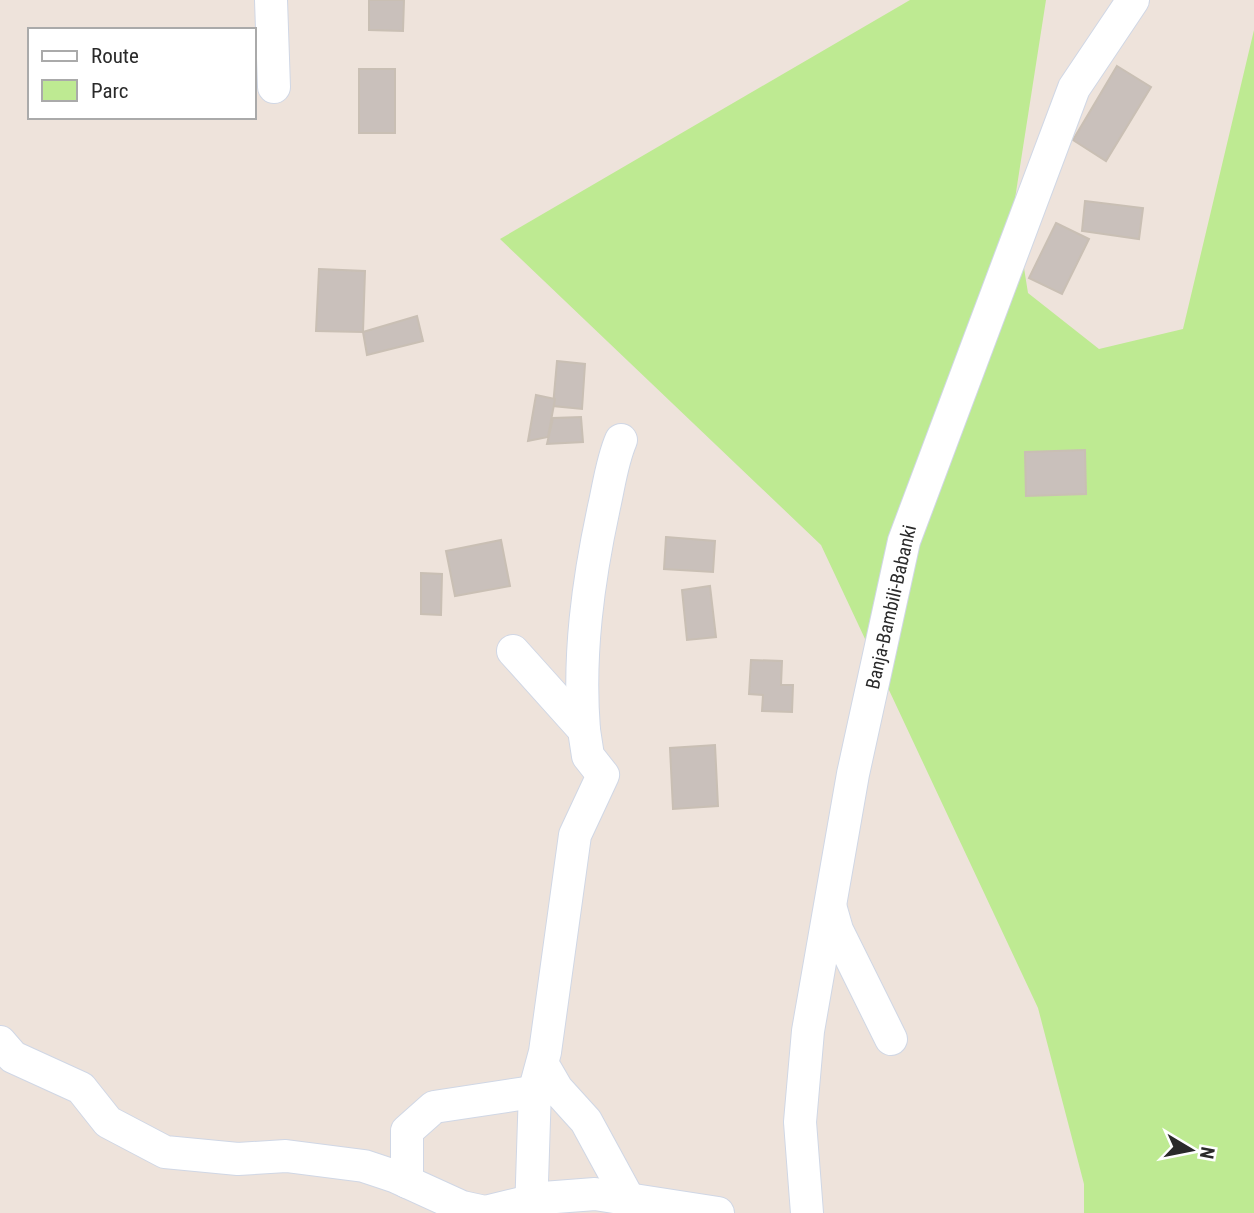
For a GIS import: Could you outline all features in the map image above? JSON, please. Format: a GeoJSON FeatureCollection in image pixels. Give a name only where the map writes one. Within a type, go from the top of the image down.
{"type":"FeatureCollection","features":[{"type":"Feature","properties":{"kind":"street"},"geometry":{"type":"LineString","coordinates":[[271,0],[274,86]]}},
{"type":"Feature","properties":{"kind":"street","name":"Banja-Bambili-Babanki"},"geometry":{"type":"LineString","coordinates":[[807,1213],[803,1191],[800,1122],[808,1031],[853,774],[904,541],[1074,88],[1133,0]]}},
{"type":"Feature","properties":{"kind":"street"},"geometry":{"type":"LineString","coordinates":[[532,1207],[575,835],[603,775],[588,756],[580,680],[586,611],[599,532],[621,440]]}},
{"type":"Feature","properties":{"kind":"street"},"geometry":{"type":"LineString","coordinates":[[513,651],[584,730]]}},
{"type":"Feature","properties":{"kind":"street"},"geometry":{"type":"LineString","coordinates":[[831,907],[837,930],[891,1039]]}},
{"type":"Feature","properties":{"kind":"street"},"geometry":{"type":"LineString","coordinates":[[0,1042],[13,1057],[81,1088],[108,1122],[165,1152],[238,1159],[286,1156],[364,1166],[462,1207],[485,1213],[595,1194],[718,1213]]}},
{"type":"Feature","properties":{"kind":"street"},"geometry":{"type":"LineString","coordinates":[[407,1182],[407,1131],[434,1107],[545,1082]]}},
{"type":"Feature","properties":{"kind":"street"},"geometry":{"type":"LineString","coordinates":[[545,1082],[586,1121],[629,1200]]}},
{"type":"Feature","properties":{"kind":"green space"},"geometry":{"type":"Polygon","coordinates":[[[910,0],[1046,0],[1014,205],[1028,293],[1099,349],[1183,329],[1254,30],[1254,1213],[1084,1213],[1084,1184],[1038,1008],[821,545],[500,239],[910,0]]]}},
{"type":"Feature","properties":{"kind":"building"},"geometry":{"type":"Polygon","coordinates":[[[369,0],[404,0],[403,31],[369,30],[369,0]]]}},
{"type":"Feature","properties":{"kind":"building"},"geometry":{"type":"Polygon","coordinates":[[[1117,66],[1151,87],[1106,161],[1073,140],[1117,66]]]}},
{"type":"Feature","properties":{"kind":"building"},"geometry":{"type":"Polygon","coordinates":[[[359,69],[395,69],[395,133],[359,133],[359,69]]]}},
{"type":"Feature","properties":{"kind":"building"},"geometry":{"type":"Polygon","coordinates":[[[1085,201],[1143,208],[1139,239],[1082,231],[1085,201]]]}},
{"type":"Feature","properties":{"kind":"building"},"geometry":{"type":"Polygon","coordinates":[[[1056,223],[1089,239],[1062,294],[1029,278],[1056,223]]]}},
{"type":"Feature","properties":{"kind":"building"},"geometry":{"type":"Polygon","coordinates":[[[319,269],[365,271],[363,332],[316,331],[319,269]]]}},
{"type":"Feature","properties":{"kind":"building"},"geometry":{"type":"Polygon","coordinates":[[[417,316],[423,341],[367,355],[363,332],[417,316]]]}},
{"type":"Feature","properties":{"kind":"building"},"geometry":{"type":"Polygon","coordinates":[[[557,361],[585,364],[582,409],[553,406],[557,361]]]}},
{"type":"Feature","properties":{"kind":"building"},"geometry":{"type":"Polygon","coordinates":[[[536,395],[555,399],[548,437],[528,441],[536,395]]]}},
{"type":"Feature","properties":{"kind":"building"},"geometry":{"type":"Polygon","coordinates":[[[581,417],[583,442],[547,444],[553,418],[581,417]]]}},
{"type":"Feature","properties":{"kind":"building"},"geometry":{"type":"Polygon","coordinates":[[[1085,450],[1086,494],[1026,496],[1025,452],[1085,450]]]}},
{"type":"Feature","properties":{"kind":"building"},"geometry":{"type":"Polygon","coordinates":[[[666,537],[715,541],[713,572],[664,569],[666,537]]]}},
{"type":"Feature","properties":{"kind":"building"},"geometry":{"type":"Polygon","coordinates":[[[501,540],[510,586],[455,596],[446,551],[501,540]]]}},
{"type":"Feature","properties":{"kind":"building"},"geometry":{"type":"Polygon","coordinates":[[[421,573],[442,574],[441,615],[421,614],[421,573]]]}},
{"type":"Feature","properties":{"kind":"building"},"geometry":{"type":"Polygon","coordinates":[[[710,586],[716,637],[687,640],[682,590],[710,586]]]}},
{"type":"Feature","properties":{"kind":"building"},"geometry":{"type":"Polygon","coordinates":[[[751,660],[782,661],[781,685],[793,685],[792,712],[762,711],[763,695],[749,694],[751,660]]]}},
{"type":"Feature","properties":{"kind":"building"},"geometry":{"type":"Polygon","coordinates":[[[715,745],[718,806],[673,809],[670,748],[715,745]]]}}]}
